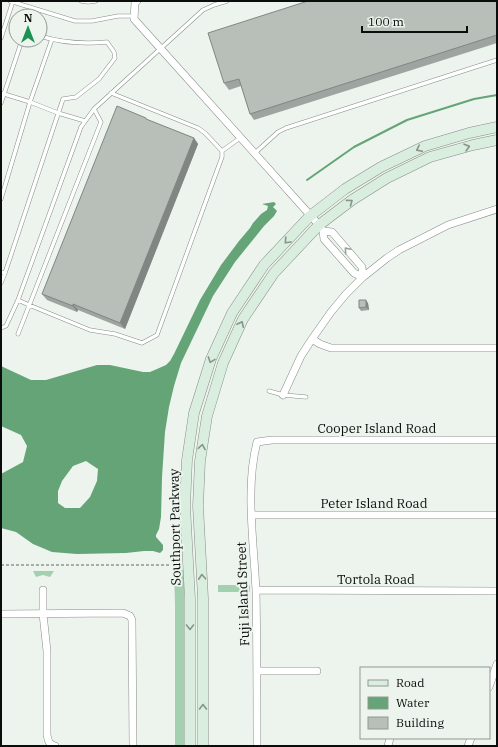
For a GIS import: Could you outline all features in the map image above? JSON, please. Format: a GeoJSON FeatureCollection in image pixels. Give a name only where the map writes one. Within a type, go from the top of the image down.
{"type":"FeatureCollection","features":[{"type":"Feature","properties":{"kind":"main road","name":"Southport Parkway"},"geometry":{"type":"LineString","coordinates":[[190,746],[190,599],[185,506],[187,460],[194,413],[211,359],[232,313],[264,265],[310,216],[345,189],[381,167],[425,146],[497,127]]}},
{"type":"Feature","properties":{"kind":"main road","name":"Southport Parkway"},"geometry":{"type":"LineString","coordinates":[[203,746],[203,598],[198,506],[200,461],[207,416],[223,363],[243,319],[274,273],[352,200],[387,178],[430,157],[497,140]]}},
{"type":"Feature","properties":{"kind":"street"},"geometry":{"type":"LineString","coordinates":[[137,1],[135,3],[134,19],[321,228],[332,232],[362,266],[363,277]]}},
{"type":"Feature","properties":{"kind":"street"},"geometry":{"type":"LineString","coordinates":[[283,396],[301,356],[312,339],[331,312],[363,277],[399,250],[448,225],[497,210]]}},
{"type":"Feature","properties":{"kind":"street"},"geometry":{"type":"LineString","coordinates":[[312,339],[330,348],[497,348]]}},
{"type":"Feature","properties":{"kind":"street","name":"Cooper Island Road"},"geometry":{"type":"LineString","coordinates":[[257,442],[272,440],[497,440]]}},
{"type":"Feature","properties":{"kind":"street","name":"Fuji Island Street"},"geometry":{"type":"LineString","coordinates":[[257,442],[253,455],[251,479],[256,590],[257,746]]}},
{"type":"Feature","properties":{"kind":"street","name":"Peter Island Road"},"geometry":{"type":"LineString","coordinates":[[252,515],[497,515]]}},
{"type":"Feature","properties":{"kind":"street"},"geometry":{"type":"LineString","coordinates":[[43,590],[43,614],[47,651],[47,735],[52,744]]}},
{"type":"Feature","properties":{"kind":"street","name":"Tortola Road"},"geometry":{"type":"LineString","coordinates":[[256,590],[497,591]]}},
{"type":"Feature","properties":{"kind":"street"},"geometry":{"type":"LineString","coordinates":[[1,614],[124,613],[130,616],[132,620],[133,746]]}},
{"type":"Feature","properties":{"kind":"street"},"geometry":{"type":"LineString","coordinates":[[490,684],[497,664]]}},
{"type":"Feature","properties":{"kind":"street"},"geometry":{"type":"LineString","coordinates":[[257,672],[317,671]]}},
{"type":"Feature","properties":{"kind":"lane"},"geometry":{"type":"LineString","coordinates":[[1,38],[12,1],[75,21],[92,21],[118,16],[134,16]]}},
{"type":"Feature","properties":{"kind":"lane"},"geometry":{"type":"LineString","coordinates":[[81,1],[96,1]]}},
{"type":"Feature","properties":{"kind":"lane"},"geometry":{"type":"LineString","coordinates":[[1,328],[6,326],[18,300],[81,127],[94,109],[203,10],[227,1]]}},
{"type":"Feature","properties":{"kind":"lane"},"geometry":{"type":"LineString","coordinates":[[1,284],[3,273],[63,99],[76,97],[99,79],[115,58],[114,52],[107,42],[66,42],[48,38]]}},
{"type":"Feature","properties":{"kind":"lane"},"geometry":{"type":"LineString","coordinates":[[1,199],[30,102],[52,39]]}},
{"type":"Feature","properties":{"kind":"lane"},"geometry":{"type":"LineString","coordinates":[[1,103],[19,48]]}},
{"type":"Feature","properties":{"kind":"lane"},"geometry":{"type":"LineString","coordinates":[[254,154],[278,132],[286,128],[497,60]]}},
{"type":"Feature","properties":{"kind":"lane"},"geometry":{"type":"LineString","coordinates":[[3,94],[86,121]]}},
{"type":"Feature","properties":{"kind":"lane"},"geometry":{"type":"LineString","coordinates":[[18,300],[29,306],[90,330],[115,334],[142,343],[157,335],[222,157],[222,151],[205,133],[198,128],[111,94]]}},
{"type":"Feature","properties":{"kind":"lane"},"geometry":{"type":"LineString","coordinates":[[18,334],[101,122],[94,109]]}},
{"type":"Feature","properties":{"kind":"lane"},"geometry":{"type":"LineString","coordinates":[[222,151],[240,138]]}},
{"type":"Feature","properties":{"kind":"lane"},"geometry":{"type":"LineString","coordinates":[[269,391],[283,396],[306,397]]}},
{"type":"Feature","properties":{"kind":"path"},"geometry":{"type":"LineString","coordinates":[[1,565],[170,565]]}},
{"type":"Feature","properties":{"kind":"shaded area"},"geometry":{"type":"Polygon","coordinates":[[[174,570],[183,570],[184,579],[184,746],[175,746],[174,570]]]}},
{"type":"Feature","properties":{"kind":"shaded area"},"geometry":{"type":"Polygon","coordinates":[[[33,571],[54,571],[50,577],[43,575],[36,577],[33,571]]]}},
{"type":"Feature","properties":{"kind":"shaded area"},"geometry":{"type":"Polygon","coordinates":[[[218,585],[250,585],[250,592],[218,592],[218,585]]]}},
{"type":"Feature","properties":{"kind":"water"},"geometry":{"type":"Polygon","coordinates":[[[274,202],[276,204],[273,207],[277,211],[235,262],[213,296],[181,363],[174,386],[165,432],[161,517],[159,529],[156,535],[163,545],[163,550],[160,553],[153,551],[77,554],[52,552],[33,544],[16,532],[1,528],[1,474],[23,462],[27,446],[21,435],[1,426],[1,366],[31,380],[46,380],[97,365],[110,365],[143,372],[150,372],[166,365],[174,354],[200,300],[221,265],[253,223],[267,210],[268,206],[262,204],[274,202]],[[86,461],[73,466],[62,481],[58,491],[58,503],[65,508],[80,508],[90,497],[97,481],[98,469],[86,461]]]}},
{"type":"Feature","properties":{"kind":"building"},"geometry":{"type":"Polygon","coordinates":[[[308,1],[496,1],[497,35],[250,114],[239,79],[224,83],[208,33],[308,1]]]}},
{"type":"Feature","properties":{"kind":"building"},"geometry":{"type":"Polygon","coordinates":[[[117,106],[194,138],[120,323],[73,304],[73,306],[42,294],[117,106]]]}},
{"type":"Feature","properties":{"kind":"building"},"geometry":{"type":"Polygon","coordinates":[[[359,300],[366,300],[366,307],[359,308],[359,300]]]}},
{"type":"Feature","properties":{"kind":"waterway"},"geometry":{"type":"LineString","coordinates":[[307,180],[354,147],[407,120],[474,99],[497,95]]}}]}
